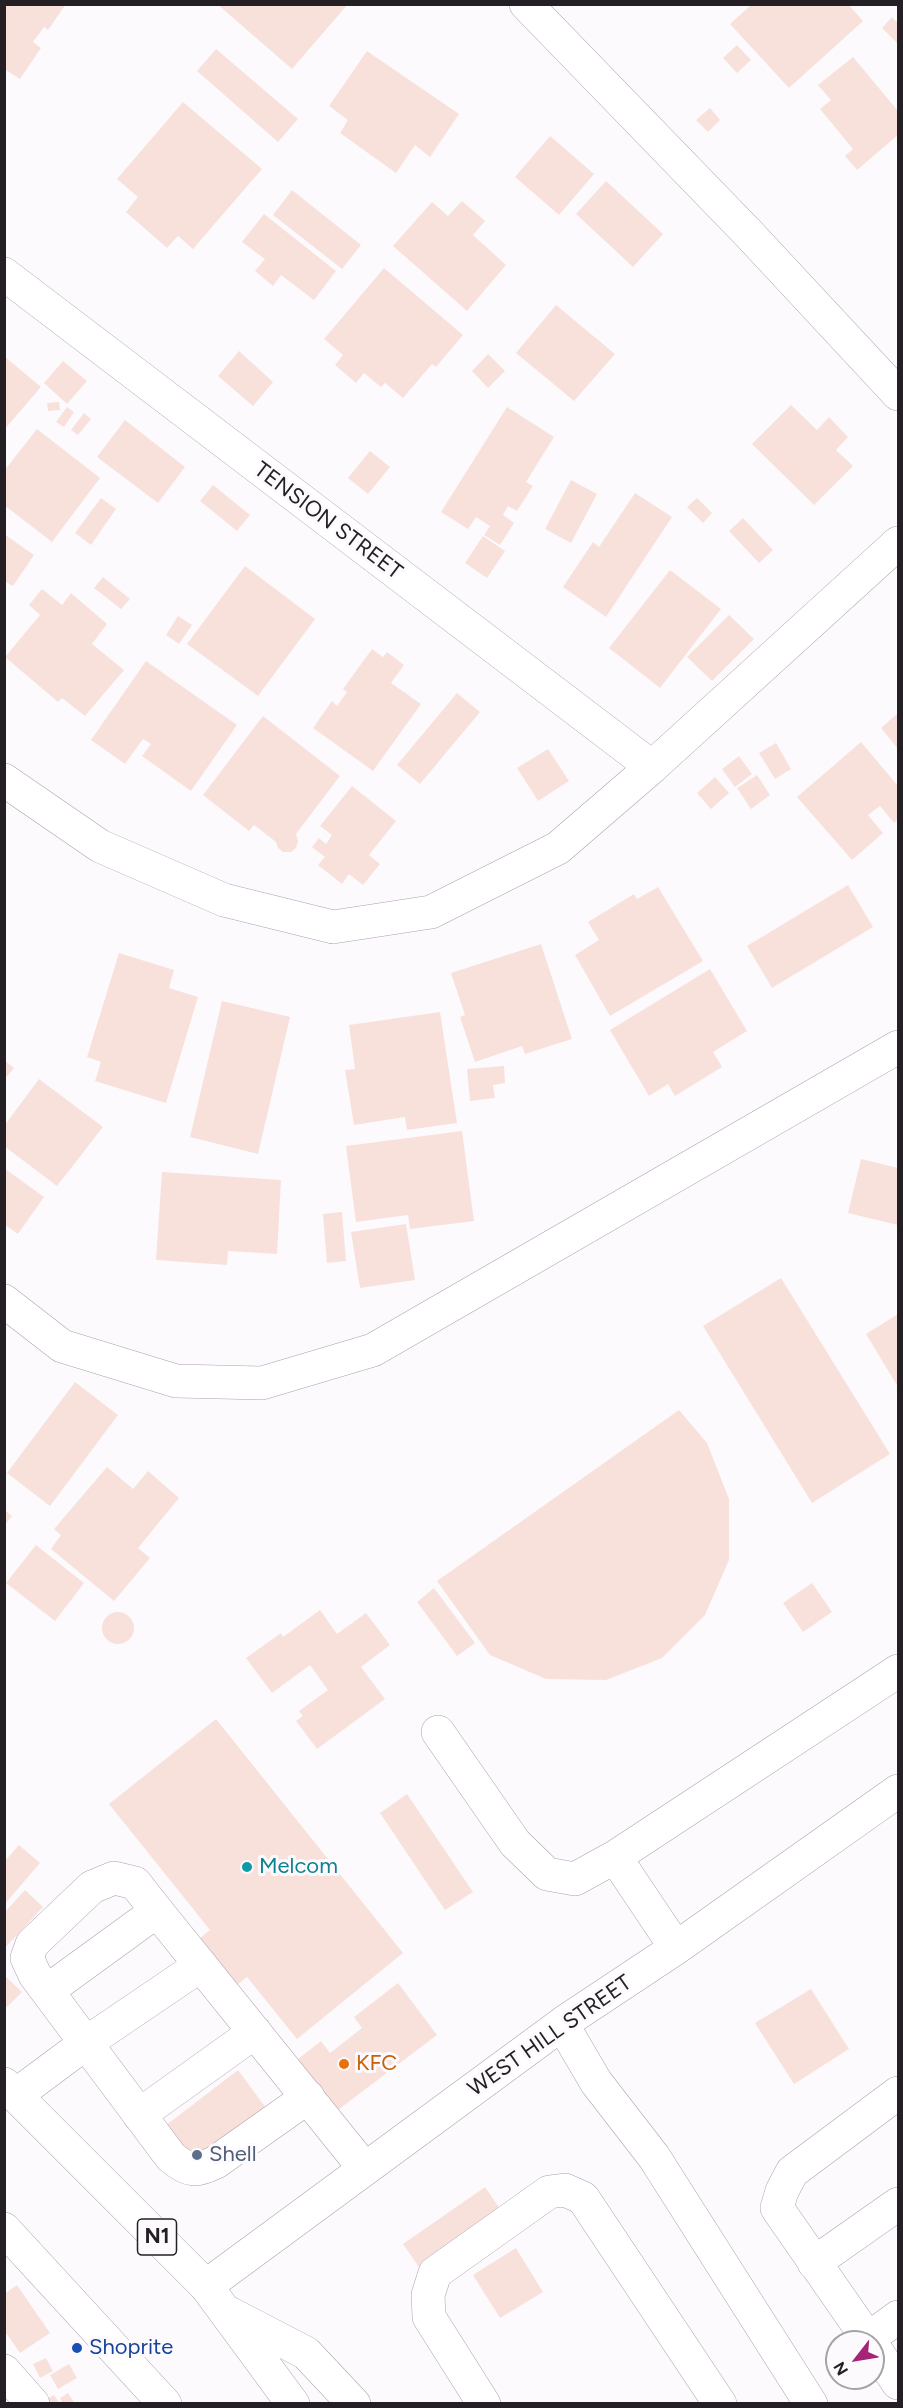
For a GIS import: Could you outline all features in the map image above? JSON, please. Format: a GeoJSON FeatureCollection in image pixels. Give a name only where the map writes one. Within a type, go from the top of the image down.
{"type":"FeatureCollection","features":[{"type":"Feature","properties":{"kind":"main road"},"geometry":{"type":"LineString","coordinates":[[526,4],[750,235],[898,394]]}},
{"type":"Feature","properties":{"kind":"main road","name":"TENSION STREET"},"geometry":{"type":"LineString","coordinates":[[4,274],[652,767]]}},
{"type":"Feature","properties":{"kind":"main road"},"geometry":{"type":"LineString","coordinates":[[4,780],[100,846],[224,900],[333,927],[431,912],[558,848],[652,767],[898,543]]}},
{"type":"Feature","properties":{"kind":"main road"},"geometry":{"type":"LineString","coordinates":[[4,1301],[62,1346],[176,1381],[262,1383],[273,1380],[373,1350],[898,1047]]}},
{"type":"Feature","properties":{"kind":"main road"},"geometry":{"type":"LineString","coordinates":[[438,1732],[515,1843],[547,1874],[575,1879],[615,1857],[898,1671]]}},
{"type":"Feature","properties":{"kind":"main road","name":"WEST HILL STREET"},"geometry":{"type":"LineString","coordinates":[[215,2298],[365,2169],[562,2024],[676,1948],[898,1791]]}},
{"type":"Feature","properties":{"kind":"main road"},"geometry":{"type":"LineString","coordinates":[[615,1857],[676,1948]]}},
{"type":"Feature","properties":{"kind":"main road"},"geometry":{"type":"LineString","coordinates":[[308,2097],[216,2162],[200,2170],[184,2168],[171,2157],[35,1975],[27,1958],[32,1944],[92,1887],[114,1878],[135,1883],[308,2097],[365,2169]]}},
{"type":"Feature","properties":{"kind":"main road"},"geometry":{"type":"LineString","coordinates":[[46,1991],[158,1911]]}},
{"type":"Feature","properties":{"kind":"main road"},"geometry":{"type":"LineString","coordinates":[[10,2089],[86,2043],[201,1965]]}},
{"type":"Feature","properties":{"kind":"main road"},"geometry":{"type":"LineString","coordinates":[[562,2024],[596,2082],[654,2157],[811,2403]]}},
{"type":"Feature","properties":{"kind":"main road"},"geometry":{"type":"LineString","coordinates":[[139,2115],[255,2032]]}},
{"type":"Feature","properties":{"kind":"main road","name":"N1"},"geometry":{"type":"LineString","coordinates":[[10,2089],[215,2298],[293,2403]]}},
{"type":"Feature","properties":{"kind":"main road"},"geometry":{"type":"LineString","coordinates":[[861,2330],[777,2208],[782,2191],[792,2172],[898,2093]]}},
{"type":"Feature","properties":{"kind":"main road"},"geometry":{"type":"LineString","coordinates":[[484,2403],[429,2317],[428,2295],[435,2273],[549,2192],[565,2190],[583,2198],[720,2403]]}},
{"type":"Feature","properties":{"kind":"main road"},"geometry":{"type":"LineString","coordinates":[[814,2263],[898,2204]]}},
{"type":"Feature","properties":{"kind":"main road"},"geometry":{"type":"LineString","coordinates":[[4,2229],[160,2402]]}},
{"type":"Feature","properties":{"kind":"main road"},"geometry":{"type":"LineString","coordinates":[[215,2298],[306,2353],[354,2403]]}},
{"type":"Feature","properties":{"kind":"main road"},"geometry":{"type":"LineString","coordinates":[[883,2330],[898,2317]]}},
{"type":"Feature","properties":{"kind":"main road"},"geometry":{"type":"LineString","coordinates":[[885,2364],[898,2383]]}},
{"type":"Feature","properties":{"kind":"main road"},"geometry":{"type":"LineString","coordinates":[[4,2371],[33,2403]]}},
{"type":"Feature","properties":{"kind":"building"},"geometry":{"type":"Polygon","coordinates":[[[4,4],[66,4],[48,30],[44,27],[33,42],[41,48],[20,79],[4,69],[4,4]]]}},
{"type":"Feature","properties":{"kind":"building"},"geometry":{"type":"Polygon","coordinates":[[[217,4],[348,4],[292,69],[217,4]]]}},
{"type":"Feature","properties":{"kind":"building"},"geometry":{"type":"Polygon","coordinates":[[[752,4],[848,4],[863,21],[789,88],[730,24],[752,4]]]}},
{"type":"Feature","properties":{"kind":"building"},"geometry":{"type":"Polygon","coordinates":[[[892,17],[898,23],[898,44],[882,28],[892,17]]]}},
{"type":"Feature","properties":{"kind":"building"},"geometry":{"type":"Polygon","coordinates":[[[737,45],[751,60],[737,73],[723,58],[737,45]]]}},
{"type":"Feature","properties":{"kind":"building"},"geometry":{"type":"Polygon","coordinates":[[[216,49],[298,119],[278,142],[197,71],[216,49]]]}},
{"type":"Feature","properties":{"kind":"building"},"geometry":{"type":"Polygon","coordinates":[[[367,51],[459,114],[430,157],[415,145],[396,173],[340,133],[348,120],[329,106],[367,51]]]}},
{"type":"Feature","properties":{"kind":"building"},"geometry":{"type":"Polygon","coordinates":[[[853,57],[898,111],[898,135],[857,170],[845,156],[853,149],[820,109],[831,100],[818,85],[853,57]]]}},
{"type":"Feature","properties":{"kind":"building"},"geometry":{"type":"Polygon","coordinates":[[[183,102],[262,169],[193,249],[178,236],[167,248],[126,212],[138,197],[117,179],[183,102]]]}},
{"type":"Feature","properties":{"kind":"building"},"geometry":{"type":"Polygon","coordinates":[[[710,108],[720,120],[708,132],[696,120],[710,108]]]}},
{"type":"Feature","properties":{"kind":"building"},"geometry":{"type":"Polygon","coordinates":[[[550,136],[594,174],[559,215],[515,177],[550,136]]]}},
{"type":"Feature","properties":{"kind":"building"},"geometry":{"type":"Polygon","coordinates":[[[606,181],[663,234],[633,267],[576,214],[606,181]]]}},
{"type":"Feature","properties":{"kind":"building"},"geometry":{"type":"Polygon","coordinates":[[[292,190],[361,245],[342,269],[273,215],[292,190]]]}},
{"type":"Feature","properties":{"kind":"building"},"geometry":{"type":"Polygon","coordinates":[[[462,201],[485,221],[473,235],[506,265],[467,311],[393,246],[432,202],[448,216],[462,201]]]}},
{"type":"Feature","properties":{"kind":"building"},"geometry":{"type":"Polygon","coordinates":[[[264,214],[336,271],[314,300],[281,275],[273,286],[255,271],[265,259],[242,242],[264,214]]]}},
{"type":"Feature","properties":{"kind":"building"},"geometry":{"type":"Polygon","coordinates":[[[384,268],[463,335],[436,367],[432,364],[403,398],[385,383],[381,387],[364,373],[356,383],[335,365],[343,355],[324,339],[384,268]]]}},
{"type":"Feature","properties":{"kind":"building"},"geometry":{"type":"Polygon","coordinates":[[[556,305],[615,354],[574,401],[516,353],[556,305]]]}},
{"type":"Feature","properties":{"kind":"building"},"geometry":{"type":"Polygon","coordinates":[[[239,351],[273,382],[253,406],[218,376],[239,351]]]}},
{"type":"Feature","properties":{"kind":"building"},"geometry":{"type":"Polygon","coordinates":[[[488,354],[505,371],[488,388],[472,371],[488,354]]]}},
{"type":"Feature","properties":{"kind":"building"},"geometry":{"type":"Polygon","coordinates":[[[4,356],[41,387],[4,430],[4,356]]]}},
{"type":"Feature","properties":{"kind":"building"},"geometry":{"type":"Polygon","coordinates":[[[63,361],[87,381],[67,404],[44,383],[63,361]]]}},
{"type":"Feature","properties":{"kind":"building"},"geometry":{"type":"Polygon","coordinates":[[[59,402],[60,410],[48,411],[47,403],[59,402]]]}},
{"type":"Feature","properties":{"kind":"building"},"geometry":{"type":"Polygon","coordinates":[[[791,405],[817,430],[829,417],[848,437],[836,450],[853,466],[814,505],[752,444],[791,405]]]}},
{"type":"Feature","properties":{"kind":"building"},"geometry":{"type":"Polygon","coordinates":[[[67,407],[74,412],[64,427],[56,422],[67,407]]]}},
{"type":"Feature","properties":{"kind":"building"},"geometry":{"type":"Polygon","coordinates":[[[507,407],[554,437],[526,482],[533,486],[517,511],[508,506],[503,515],[514,523],[500,545],[484,535],[490,526],[476,517],[468,529],[441,512],[507,407]]]}},
{"type":"Feature","properties":{"kind":"building"},"geometry":{"type":"Polygon","coordinates":[[[84,413],[91,419],[78,435],[71,430],[84,413]]]}},
{"type":"Feature","properties":{"kind":"building"},"geometry":{"type":"Polygon","coordinates":[[[125,420],[185,467],[158,503],[97,457],[125,420]]]}},
{"type":"Feature","properties":{"kind":"building"},"geometry":{"type":"Polygon","coordinates":[[[37,429],[100,478],[52,542],[4,505],[4,471],[37,429]]]}},
{"type":"Feature","properties":{"kind":"building"},"geometry":{"type":"Polygon","coordinates":[[[370,451],[390,467],[368,494],[348,478],[370,451]]]}},
{"type":"Feature","properties":{"kind":"building"},"geometry":{"type":"Polygon","coordinates":[[[571,480],[597,494],[571,543],[545,529],[571,480]]]}},
{"type":"Feature","properties":{"kind":"building"},"geometry":{"type":"Polygon","coordinates":[[[213,485],[250,515],[237,531],[200,501],[213,485]]]}},
{"type":"Feature","properties":{"kind":"building"},"geometry":{"type":"Polygon","coordinates":[[[635,493],[672,517],[606,617],[563,587],[593,542],[599,547],[635,493]]]}},
{"type":"Feature","properties":{"kind":"building"},"geometry":{"type":"Polygon","coordinates":[[[101,498],[116,509],[91,545],[75,533],[101,498]]]}},
{"type":"Feature","properties":{"kind":"building"},"geometry":{"type":"Polygon","coordinates":[[[697,498],[712,513],[703,523],[687,507],[697,498]]]}},
{"type":"Feature","properties":{"kind":"building"},"geometry":{"type":"Polygon","coordinates":[[[743,518],[773,550],[759,563],[729,531],[743,518]]]}},
{"type":"Feature","properties":{"kind":"building"},"geometry":{"type":"Polygon","coordinates":[[[4,534],[34,555],[13,586],[4,581],[4,534]]]}},
{"type":"Feature","properties":{"kind":"building"},"geometry":{"type":"Polygon","coordinates":[[[483,536],[505,551],[487,578],[465,563],[483,536]]]}},
{"type":"Feature","properties":{"kind":"building"},"geometry":{"type":"Polygon","coordinates":[[[245,566],[315,619],[258,696],[187,644],[245,566]]]}},
{"type":"Feature","properties":{"kind":"building"},"geometry":{"type":"Polygon","coordinates":[[[670,570],[721,609],[660,688],[609,648],[670,570]]]}},
{"type":"Feature","properties":{"kind":"building"},"geometry":{"type":"Polygon","coordinates":[[[103,577],[130,599],[121,609],[94,588],[103,577]]]}},
{"type":"Feature","properties":{"kind":"building"},"geometry":{"type":"Polygon","coordinates":[[[42,589],[62,605],[71,593],[107,624],[92,644],[124,670],[85,716],[62,698],[58,702],[5,657],[40,615],[29,605],[42,589]]]}},
{"type":"Feature","properties":{"kind":"building"},"geometry":{"type":"Polygon","coordinates":[[[729,615],[754,639],[712,681],[687,657],[729,615]]]}},
{"type":"Feature","properties":{"kind":"building"},"geometry":{"type":"Polygon","coordinates":[[[178,616],[192,625],[179,644],[166,635],[178,616]]]}},
{"type":"Feature","properties":{"kind":"building"},"geometry":{"type":"Polygon","coordinates":[[[372,649],[383,657],[387,652],[404,665],[391,683],[421,704],[373,771],[313,728],[332,701],[337,706],[347,692],[343,689],[372,649]]]}},
{"type":"Feature","properties":{"kind":"building"},"geometry":{"type":"Polygon","coordinates":[[[146,661],[237,725],[191,791],[142,756],[151,744],[143,739],[125,764],[91,740],[146,661]]]}},
{"type":"Feature","properties":{"kind":"building"},"geometry":{"type":"Polygon","coordinates":[[[457,693],[480,712],[420,784],[397,765],[457,693]]]}},
{"type":"Feature","properties":{"kind":"building"},"geometry":{"type":"Polygon","coordinates":[[[898,713],[898,749],[881,728],[898,713]]]}},
{"type":"Feature","properties":{"kind":"building"},"geometry":{"type":"Polygon","coordinates":[[[263,716],[340,776],[296,834],[298,841],[296,848],[291,852],[283,852],[278,848],[276,842],[254,825],[249,831],[203,795],[263,716]]]}},
{"type":"Feature","properties":{"kind":"building"},"geometry":{"type":"Polygon","coordinates":[[[861,742],[898,786],[898,819],[894,823],[880,806],[868,815],[883,833],[852,860],[797,797],[861,742]]]}},
{"type":"Feature","properties":{"kind":"building"},"geometry":{"type":"Polygon","coordinates":[[[776,743],[791,769],[775,779],[759,753],[776,743]]]}},
{"type":"Feature","properties":{"kind":"building"},"geometry":{"type":"Polygon","coordinates":[[[548,749],[569,781],[538,801],[517,768],[548,749]]]}},
{"type":"Feature","properties":{"kind":"building"},"geometry":{"type":"Polygon","coordinates":[[[739,756],[752,774],[735,787],[722,769],[739,756]]]}},
{"type":"Feature","properties":{"kind":"building"},"geometry":{"type":"Polygon","coordinates":[[[757,775],[770,795],[751,809],[737,788],[757,775]]]}},
{"type":"Feature","properties":{"kind":"building"},"geometry":{"type":"Polygon","coordinates":[[[715,777],[729,793],[711,809],[697,793],[715,777]]]}},
{"type":"Feature","properties":{"kind":"building"},"geometry":{"type":"Polygon","coordinates":[[[352,786],[396,821],[369,855],[380,864],[363,885],[349,874],[342,884],[318,865],[325,857],[312,847],[319,838],[326,844],[332,835],[320,826],[352,786]]]}},
{"type":"Feature","properties":{"kind":"building"},"geometry":{"type":"Polygon","coordinates":[[[848,885],[873,927],[772,988],[747,946],[848,885]]]}},
{"type":"Feature","properties":{"kind":"building"},"geometry":{"type":"Polygon","coordinates":[[[658,887],[703,961],[610,1016],[575,955],[599,940],[588,922],[634,894],[637,899],[658,887]]]}},
{"type":"Feature","properties":{"kind":"building"},"geometry":{"type":"Polygon","coordinates":[[[541,944],[572,1039],[525,1054],[522,1046],[475,1062],[460,1017],[465,1015],[451,973],[541,944]]]}},
{"type":"Feature","properties":{"kind":"building"},"geometry":{"type":"Polygon","coordinates":[[[119,953],[174,970],[169,988],[198,997],[166,1103],[95,1081],[101,1062],[87,1057],[119,953]]]}},
{"type":"Feature","properties":{"kind":"building"},"geometry":{"type":"Polygon","coordinates":[[[710,969],[747,1031],[713,1052],[722,1067],[675,1096],[668,1084],[649,1096],[610,1030],[710,969]]]}},
{"type":"Feature","properties":{"kind":"building"},"geometry":{"type":"Polygon","coordinates":[[[222,1001],[290,1017],[258,1154],[190,1137],[222,1001]]]}},
{"type":"Feature","properties":{"kind":"building"},"geometry":{"type":"Polygon","coordinates":[[[440,1012],[457,1123],[407,1130],[405,1117],[354,1125],[345,1070],[355,1069],[349,1025],[440,1012]]]}},
{"type":"Feature","properties":{"kind":"building"},"geometry":{"type":"Polygon","coordinates":[[[4,1060],[14,1068],[4,1080],[4,1060]]]}},
{"type":"Feature","properties":{"kind":"building"},"geometry":{"type":"Polygon","coordinates":[[[504,1066],[505,1083],[493,1085],[495,1098],[470,1101],[467,1069],[504,1066]]]}},
{"type":"Feature","properties":{"kind":"building"},"geometry":{"type":"Polygon","coordinates":[[[39,1079],[103,1127],[57,1186],[4,1146],[4,1126],[39,1079]]]}},
{"type":"Feature","properties":{"kind":"building"},"geometry":{"type":"Polygon","coordinates":[[[462,1131],[474,1221],[410,1229],[408,1215],[356,1222],[346,1146],[462,1131]]]}},
{"type":"Feature","properties":{"kind":"building"},"geometry":{"type":"Polygon","coordinates":[[[861,1159],[898,1168],[898,1225],[848,1213],[861,1159]]]}},
{"type":"Feature","properties":{"kind":"building"},"geometry":{"type":"Polygon","coordinates":[[[4,1168],[44,1197],[18,1234],[4,1224],[4,1168]]]}},
{"type":"Feature","properties":{"kind":"building"},"geometry":{"type":"Polygon","coordinates":[[[162,1172],[281,1180],[277,1254],[228,1251],[227,1265],[156,1260],[162,1172]]]}},
{"type":"Feature","properties":{"kind":"building"},"geometry":{"type":"Polygon","coordinates":[[[342,1212],[346,1261],[327,1263],[323,1214],[342,1212]]]}},
{"type":"Feature","properties":{"kind":"building"},"geometry":{"type":"Polygon","coordinates":[[[406,1224],[415,1280],[360,1288],[351,1232],[406,1224]]]}},
{"type":"Feature","properties":{"kind":"building"},"geometry":{"type":"Polygon","coordinates":[[[781,1278],[890,1454],[812,1503],[703,1326],[781,1278]]]}},
{"type":"Feature","properties":{"kind":"building"},"geometry":{"type":"Polygon","coordinates":[[[898,1314],[898,1387],[866,1334],[898,1314]]]}},
{"type":"Feature","properties":{"kind":"building"},"geometry":{"type":"Polygon","coordinates":[[[75,1382],[118,1415],[50,1506],[7,1473],[75,1382]]]}},
{"type":"Feature","properties":{"kind":"building"},"geometry":{"type":"Polygon","coordinates":[[[679,1410],[707,1443],[729,1499],[729,1560],[705,1615],[662,1658],[606,1680],[546,1679],[490,1655],[437,1581],[679,1410]]]}},
{"type":"Feature","properties":{"kind":"building"},"geometry":{"type":"Polygon","coordinates":[[[107,1467],[133,1489],[148,1471],[179,1498],[138,1548],[150,1558],[114,1601],[51,1549],[61,1535],[54,1529],[107,1467]]]}},
{"type":"Feature","properties":{"kind":"building"},"geometry":{"type":"Polygon","coordinates":[[[5,1510],[12,1516],[5,1525],[5,1510]]]}},
{"type":"Feature","properties":{"kind":"building"},"geometry":{"type":"Polygon","coordinates":[[[36,1545],[84,1583],[55,1621],[6,1583],[36,1545]]]}},
{"type":"Feature","properties":{"kind":"building"},"geometry":{"type":"Polygon","coordinates":[[[812,1583],[832,1612],[803,1632],[783,1603],[812,1583]]]}},
{"type":"Feature","properties":{"kind":"building"},"geometry":{"type":"Polygon","coordinates":[[[434,1588],[475,1643],[457,1656],[417,1602],[434,1588]]]}},
{"type":"Feature","properties":{"kind":"building"},"geometry":{"type":"Polygon","coordinates":[[[320,1610],[337,1634],[366,1613],[390,1645],[361,1667],[385,1699],[317,1749],[296,1721],[303,1716],[299,1711],[328,1690],[310,1665],[272,1693],[246,1658],[281,1633],[283,1637],[320,1610]]]}},
{"type":"Feature","properties":{"kind":"building"},"geometry":{"type":"Polygon","coordinates":[[[118,1612],[129,1617],[134,1628],[129,1639],[118,1644],[107,1639],[102,1628],[107,1617],[118,1612]]]}},
{"type":"Feature","properties":{"kind":"building","name":"Melcom"},"geometry":{"type":"Polygon","coordinates":[[[216,1719],[403,1953],[297,2039],[247,1977],[232,1989],[195,1942],[210,1930],[109,1804],[216,1719]]]}},
{"type":"Feature","properties":{"kind":"building"},"geometry":{"type":"Polygon","coordinates":[[[407,1794],[473,1892],[445,1910],[380,1813],[407,1794]]]}},
{"type":"Feature","properties":{"kind":"building"},"geometry":{"type":"Polygon","coordinates":[[[19,1845],[40,1863],[4,1905],[4,1862],[19,1845]]]}},
{"type":"Feature","properties":{"kind":"building"},"geometry":{"type":"Polygon","coordinates":[[[25,1890],[43,1907],[4,1949],[4,1913],[25,1890]]]}},
{"type":"Feature","properties":{"kind":"building"},"geometry":{"type":"Polygon","coordinates":[[[4,1975],[22,1992],[7,2007],[4,2005],[4,1975]]]}},
{"type":"Feature","properties":{"kind":"building"},"geometry":{"type":"Polygon","coordinates":[[[398,1983],[437,2035],[338,2110],[298,2059],[321,2041],[330,2053],[362,2028],[354,2017],[398,1983]]]}},
{"type":"Feature","properties":{"kind":"building"},"geometry":{"type":"Polygon","coordinates":[[[811,1989],[849,2049],[794,2084],[755,2023],[811,1989]]]}},
{"type":"Feature","properties":{"kind":"building"},"geometry":{"type":"Polygon","coordinates":[[[238,2070],[266,2108],[194,2163],[165,2126],[238,2070]]]}},
{"type":"Feature","properties":{"kind":"building"},"geometry":{"type":"Polygon","coordinates":[[[485,2187],[503,2213],[421,2270],[403,2244],[485,2187]]]}},
{"type":"Feature","properties":{"kind":"building"},"geometry":{"type":"Polygon","coordinates":[[[516,2248],[543,2292],[500,2318],[473,2275],[516,2248]]]}},
{"type":"Feature","properties":{"kind":"building"},"geometry":{"type":"Polygon","coordinates":[[[17,2285],[50,2333],[20,2353],[4,2330],[4,2294],[17,2285]]]}},
{"type":"Feature","properties":{"kind":"building"},"geometry":{"type":"Polygon","coordinates":[[[46,2358],[53,2371],[40,2378],[33,2364],[46,2358]]]}},
{"type":"Feature","properties":{"kind":"building"},"geometry":{"type":"Polygon","coordinates":[[[69,2364],[77,2378],[58,2389],[50,2375],[69,2364]]]}},
{"type":"Feature","properties":{"kind":"building"},"geometry":{"type":"Polygon","coordinates":[[[68,2393],[75,2404],[63,2404],[60,2398],[68,2393]]]}},
{"type":"Feature","properties":{"kind":"building"},"geometry":{"type":"Polygon","coordinates":[[[54,2395],[60,2404],[43,2404],[42,2402],[54,2395]]]}},
{"type":"Feature","properties":{"kind":"place","name":"Melcom"},"geometry":{"type":"Point","coordinates":[247,1867]}},
{"type":"Feature","properties":{"kind":"place","name":"KFC"},"geometry":{"type":"Point","coordinates":[344,2064]}},
{"type":"Feature","properties":{"kind":"place","name":"Shell"},"geometry":{"type":"Point","coordinates":[197,2155]}},
{"type":"Feature","properties":{"kind":"place","name":"Shoprite"},"geometry":{"type":"Point","coordinates":[77,2348]}}]}
